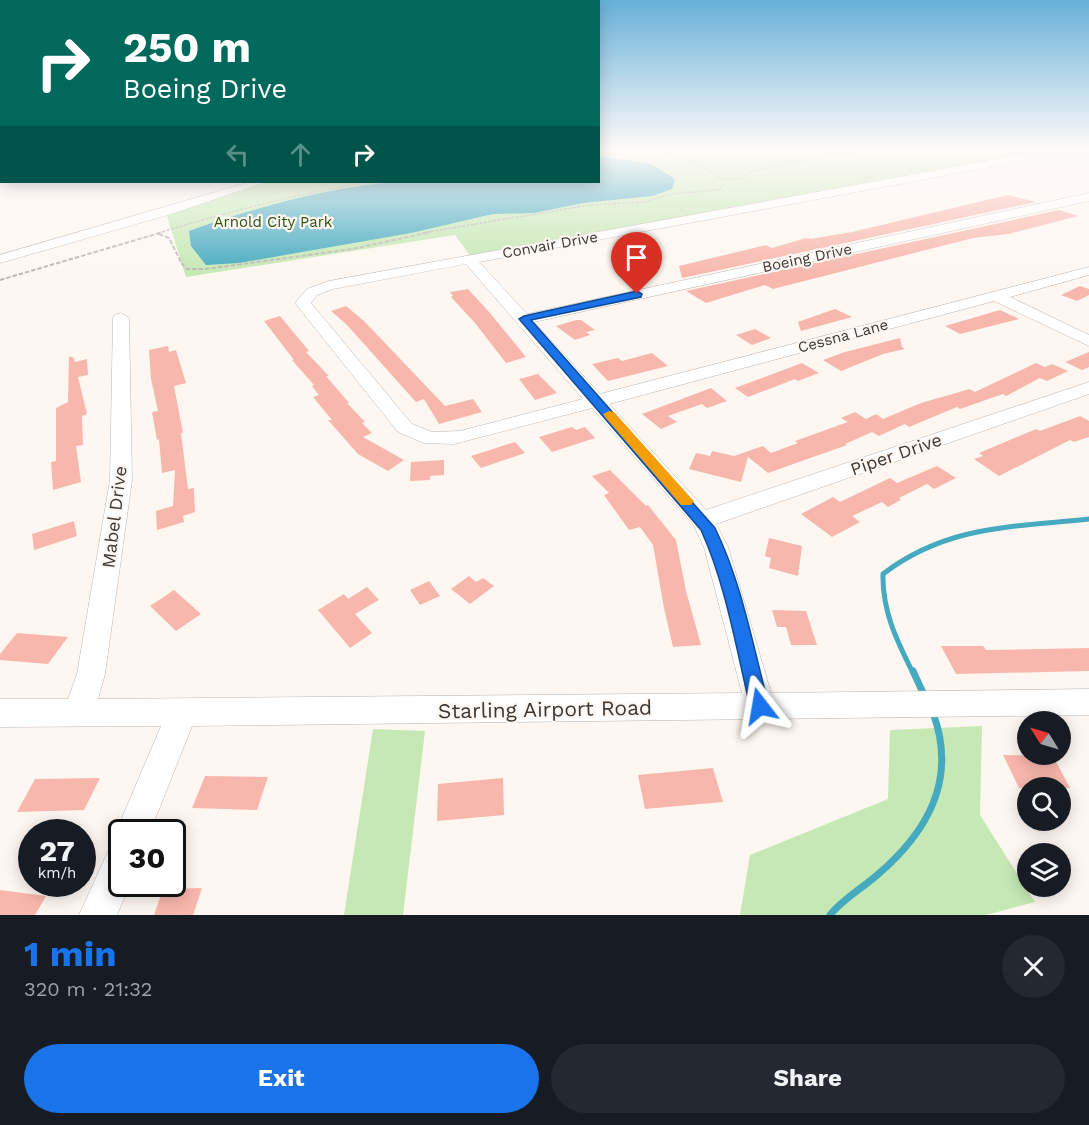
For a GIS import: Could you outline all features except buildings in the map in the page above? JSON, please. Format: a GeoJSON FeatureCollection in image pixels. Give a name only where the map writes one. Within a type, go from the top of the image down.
{"type":"FeatureCollection","features":[{"type":"Feature","properties":{"kind":"street"},"geometry":{"type":"LineString","coordinates":[[0,259],[232,191]]}},
{"type":"Feature","properties":{"kind":"street","name":"Convair Drive"},"geometry":{"type":"LineString","coordinates":[[308,295],[329,285],[846,191]]}},
{"type":"Feature","properties":{"kind":"street","name":"Boeing Drive"},"geometry":{"type":"LineString","coordinates":[[524,319],[1089,197]]}},
{"type":"Feature","properties":{"kind":"street"},"geometry":{"type":"LineString","coordinates":[[470,260],[702,520],[716,547],[760,706]]}},
{"type":"Feature","properties":{"kind":"street","name":"Cessna Lane"},"geometry":{"type":"LineString","coordinates":[[308,295],[303,300],[303,306],[402,424],[417,435],[442,439],[460,437],[1089,271]]}},
{"type":"Feature","properties":{"kind":"street"},"geometry":{"type":"LineString","coordinates":[[996,296],[1089,341]]}},
{"type":"Feature","properties":{"kind":"street","name":"Mabel Drive"},"geometry":{"type":"LineString","coordinates":[[79,713],[91,674],[121,480],[121,318]]}},
{"type":"Feature","properties":{"kind":"street","name":"Piper Drive"},"geometry":{"type":"LineString","coordinates":[[702,520],[1089,388]]}},
{"type":"Feature","properties":{"kind":"street","name":"Starling Airport Road"},"geometry":{"type":"LineString","coordinates":[[0,713],[1089,702]]}},
{"type":"Feature","properties":{"kind":"street"},"geometry":{"type":"LineString","coordinates":[[138,819],[182,712]]}},
{"type":"Feature","properties":{"kind":"street"},"geometry":{"type":"LineString","coordinates":[[98,915],[108,892]]}},
{"type":"Feature","properties":{"kind":"path"},"geometry":{"type":"LineString","coordinates":[[0,280],[223,214],[317,191]]}},
{"type":"Feature","properties":{"kind":"path"},"geometry":{"type":"LineString","coordinates":[[159,234],[170,238],[182,264],[187,269],[206,269],[352,249],[412,235],[589,206],[631,201],[645,202],[670,194],[716,191]]}},
{"type":"Feature","properties":{"kind":"green space","name":"Arnold City Park"},"geometry":{"type":"Polygon","coordinates":[[[238,191],[835,191],[471,257],[455,235],[186,277],[166,213],[238,191]]]}},
{"type":"Feature","properties":{"kind":"green space"},"geometry":{"type":"Polygon","coordinates":[[[982,726],[980,815],[1017,874],[1017,897],[1032,897],[1035,902],[986,915],[740,915],[750,855],[888,799],[890,730],[982,726]]]}},
{"type":"Feature","properties":{"kind":"green space"},"geometry":{"type":"Polygon","coordinates":[[[373,729],[425,731],[403,915],[344,915],[373,729]]]}},
{"type":"Feature","properties":{"kind":"water"},"geometry":{"type":"Polygon","coordinates":[[[333,191],[667,191],[652,196],[583,203],[534,213],[493,214],[411,233],[239,263],[206,265],[191,246],[189,231],[266,206],[333,191]]]}},
{"type":"Feature","properties":{"kind":"waterway"},"geometry":{"type":"LineString","coordinates":[[913,673],[896,637],[888,613],[883,574],[907,558],[956,537],[1007,527],[1089,519]]}},
{"type":"Feature","properties":{"kind":"waterway"},"geometry":{"type":"LineString","coordinates":[[913,671],[924,695]]}},
{"type":"Feature","properties":{"kind":"waterway"},"geometry":{"type":"LineString","coordinates":[[830,915],[876,876],[910,842],[933,804],[942,761],[940,737],[933,713]]}},
{"type":"Feature","properties":{"kind":"slow traffic"},"geometry":{"type":"LineString","coordinates":[[609,414],[686,501]]}},
{"type":"Feature","properties":{"kind":"route"},"geometry":{"type":"LineString","coordinates":[[637,294],[524,319],[708,528],[733,601],[760,706]]}}]}
